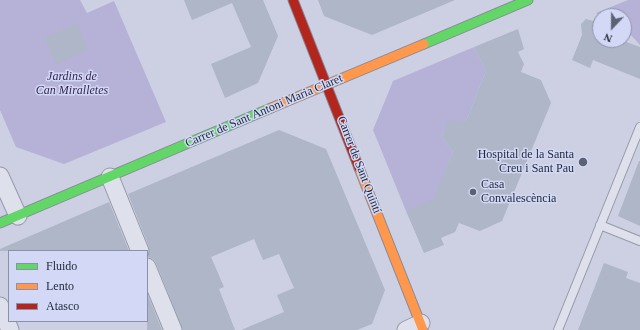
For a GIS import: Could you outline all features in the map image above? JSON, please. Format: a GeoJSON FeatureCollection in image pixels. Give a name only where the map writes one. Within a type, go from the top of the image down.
{"type":"FeatureCollection","features":[{"type":"Feature","properties":{"kind":"main road","name":"Carrer de Sant Quintí"},"geometry":{"type":"LineString","coordinates":[[293,0],[327,83],[417,328]]}},
{"type":"Feature","properties":{"kind":"main road","name":"Carrer de Sant Antoni Maria Claret"},"geometry":{"type":"LineString","coordinates":[[0,223],[327,83],[384,62],[528,0]]}},
{"type":"Feature","properties":{"kind":"street"},"geometry":{"type":"LineString","coordinates":[[0,176],[18,216]]}},
{"type":"Feature","properties":{"kind":"street"},"geometry":{"type":"LineString","coordinates":[[110,177],[140,250]]}},
{"type":"Feature","properties":{"kind":"street"},"geometry":{"type":"LineString","coordinates":[[148,270],[173,330]]}},
{"type":"Feature","properties":{"kind":"street"},"geometry":{"type":"LineString","coordinates":[[0,306],[10,330]]}},
{"type":"Feature","properties":{"kind":"lane"},"geometry":{"type":"LineString","coordinates":[[558,330],[640,127]]}},
{"type":"Feature","properties":{"kind":"lane"},"geometry":{"type":"LineString","coordinates":[[600,225],[640,241]]}},
{"type":"Feature","properties":{"kind":"green space","name":"Jardins de Can Miralletes"},"geometry":{"type":"Polygon","coordinates":[[[0,0],[80,0],[87,13],[114,1],[166,122],[64,164],[16,147],[0,110],[0,0]]]}},
{"type":"Feature","properties":{"kind":"green space"},"geometry":{"type":"Polygon","coordinates":[[[628,0],[640,0],[640,45],[632,36],[632,8],[608,8],[628,0]]]}},
{"type":"Feature","properties":{"kind":"green space"},"geometry":{"type":"Polygon","coordinates":[[[474,47],[486,71],[466,121],[447,124],[442,137],[453,152],[433,202],[406,211],[373,130],[393,81],[474,47]]]}},
{"type":"Feature","properties":{"kind":"building"},"geometry":{"type":"Polygon","coordinates":[[[184,0],[263,0],[278,36],[258,83],[225,98],[211,64],[251,47],[232,3],[192,20],[184,0]]]}},
{"type":"Feature","properties":{"kind":"building"},"geometry":{"type":"Polygon","coordinates":[[[318,0],[455,0],[372,35],[324,16],[318,0]]]}},
{"type":"Feature","properties":{"kind":"building"},"geometry":{"type":"Polygon","coordinates":[[[586,19],[592,21],[592,48],[632,48],[632,44],[640,47],[640,79],[593,60],[590,68],[572,60],[582,35],[581,24],[586,19]]]}},
{"type":"Feature","properties":{"kind":"building"},"geometry":{"type":"Polygon","coordinates":[[[77,24],[88,50],[56,64],[44,38],[77,24]]]}},
{"type":"Feature","properties":{"kind":"building"},"geometry":{"type":"Polygon","coordinates":[[[518,29],[524,49],[518,52],[524,64],[521,72],[541,80],[551,103],[502,221],[480,231],[459,223],[455,232],[441,238],[444,245],[424,253],[406,211],[433,200],[453,152],[442,137],[447,122],[466,121],[486,71],[474,47],[518,29]]]}},
{"type":"Feature","properties":{"kind":"building"},"geometry":{"type":"Polygon","coordinates":[[[279,130],[326,149],[385,290],[372,324],[357,330],[241,330],[284,312],[277,295],[294,288],[279,254],[263,260],[254,239],[211,257],[224,287],[219,289],[235,330],[183,330],[156,263],[153,259],[148,257],[149,247],[128,194],[279,130]]]}},
{"type":"Feature","properties":{"kind":"building"},"geometry":{"type":"Polygon","coordinates":[[[640,161],[640,226],[618,216],[640,161]]]}},
{"type":"Feature","properties":{"kind":"building"},"geometry":{"type":"Polygon","coordinates":[[[109,202],[129,250],[0,251],[0,249],[109,202]]]}},
{"type":"Feature","properties":{"kind":"building"},"geometry":{"type":"Polygon","coordinates":[[[604,263],[628,272],[626,278],[640,283],[640,330],[578,330],[604,263]]]}},
{"type":"Feature","properties":{"kind":"building"},"geometry":{"type":"Polygon","coordinates":[[[148,295],[162,330],[147,330],[148,322],[148,295]]]}},
{"type":"Feature","properties":{"kind":"traffic: fast"},"geometry":{"type":"LineString","coordinates":[[424,44],[528,0]]}},
{"type":"Feature","properties":{"kind":"traffic: fast"},"geometry":{"type":"LineString","coordinates":[[0,223],[271,108]]}},
{"type":"Feature","properties":{"kind":"traffic: slow"},"geometry":{"type":"LineString","coordinates":[[271,108],[424,44]]}},
{"type":"Feature","properties":{"kind":"traffic: slow"},"geometry":{"type":"LineString","coordinates":[[359,168],[423,330]]}},
{"type":"Feature","properties":{"kind":"traffic: jam"},"geometry":{"type":"LineString","coordinates":[[293,0],[359,168]]}},
{"type":"Feature","properties":{"kind":"place","name":"Hospital de la Santa Creu i Sant Pau"},"geometry":{"type":"Point","coordinates":[583,162]}},
{"type":"Feature","properties":{"kind":"place","name":"Casa Convalescència"},"geometry":{"type":"Point","coordinates":[473,192]}}]}
